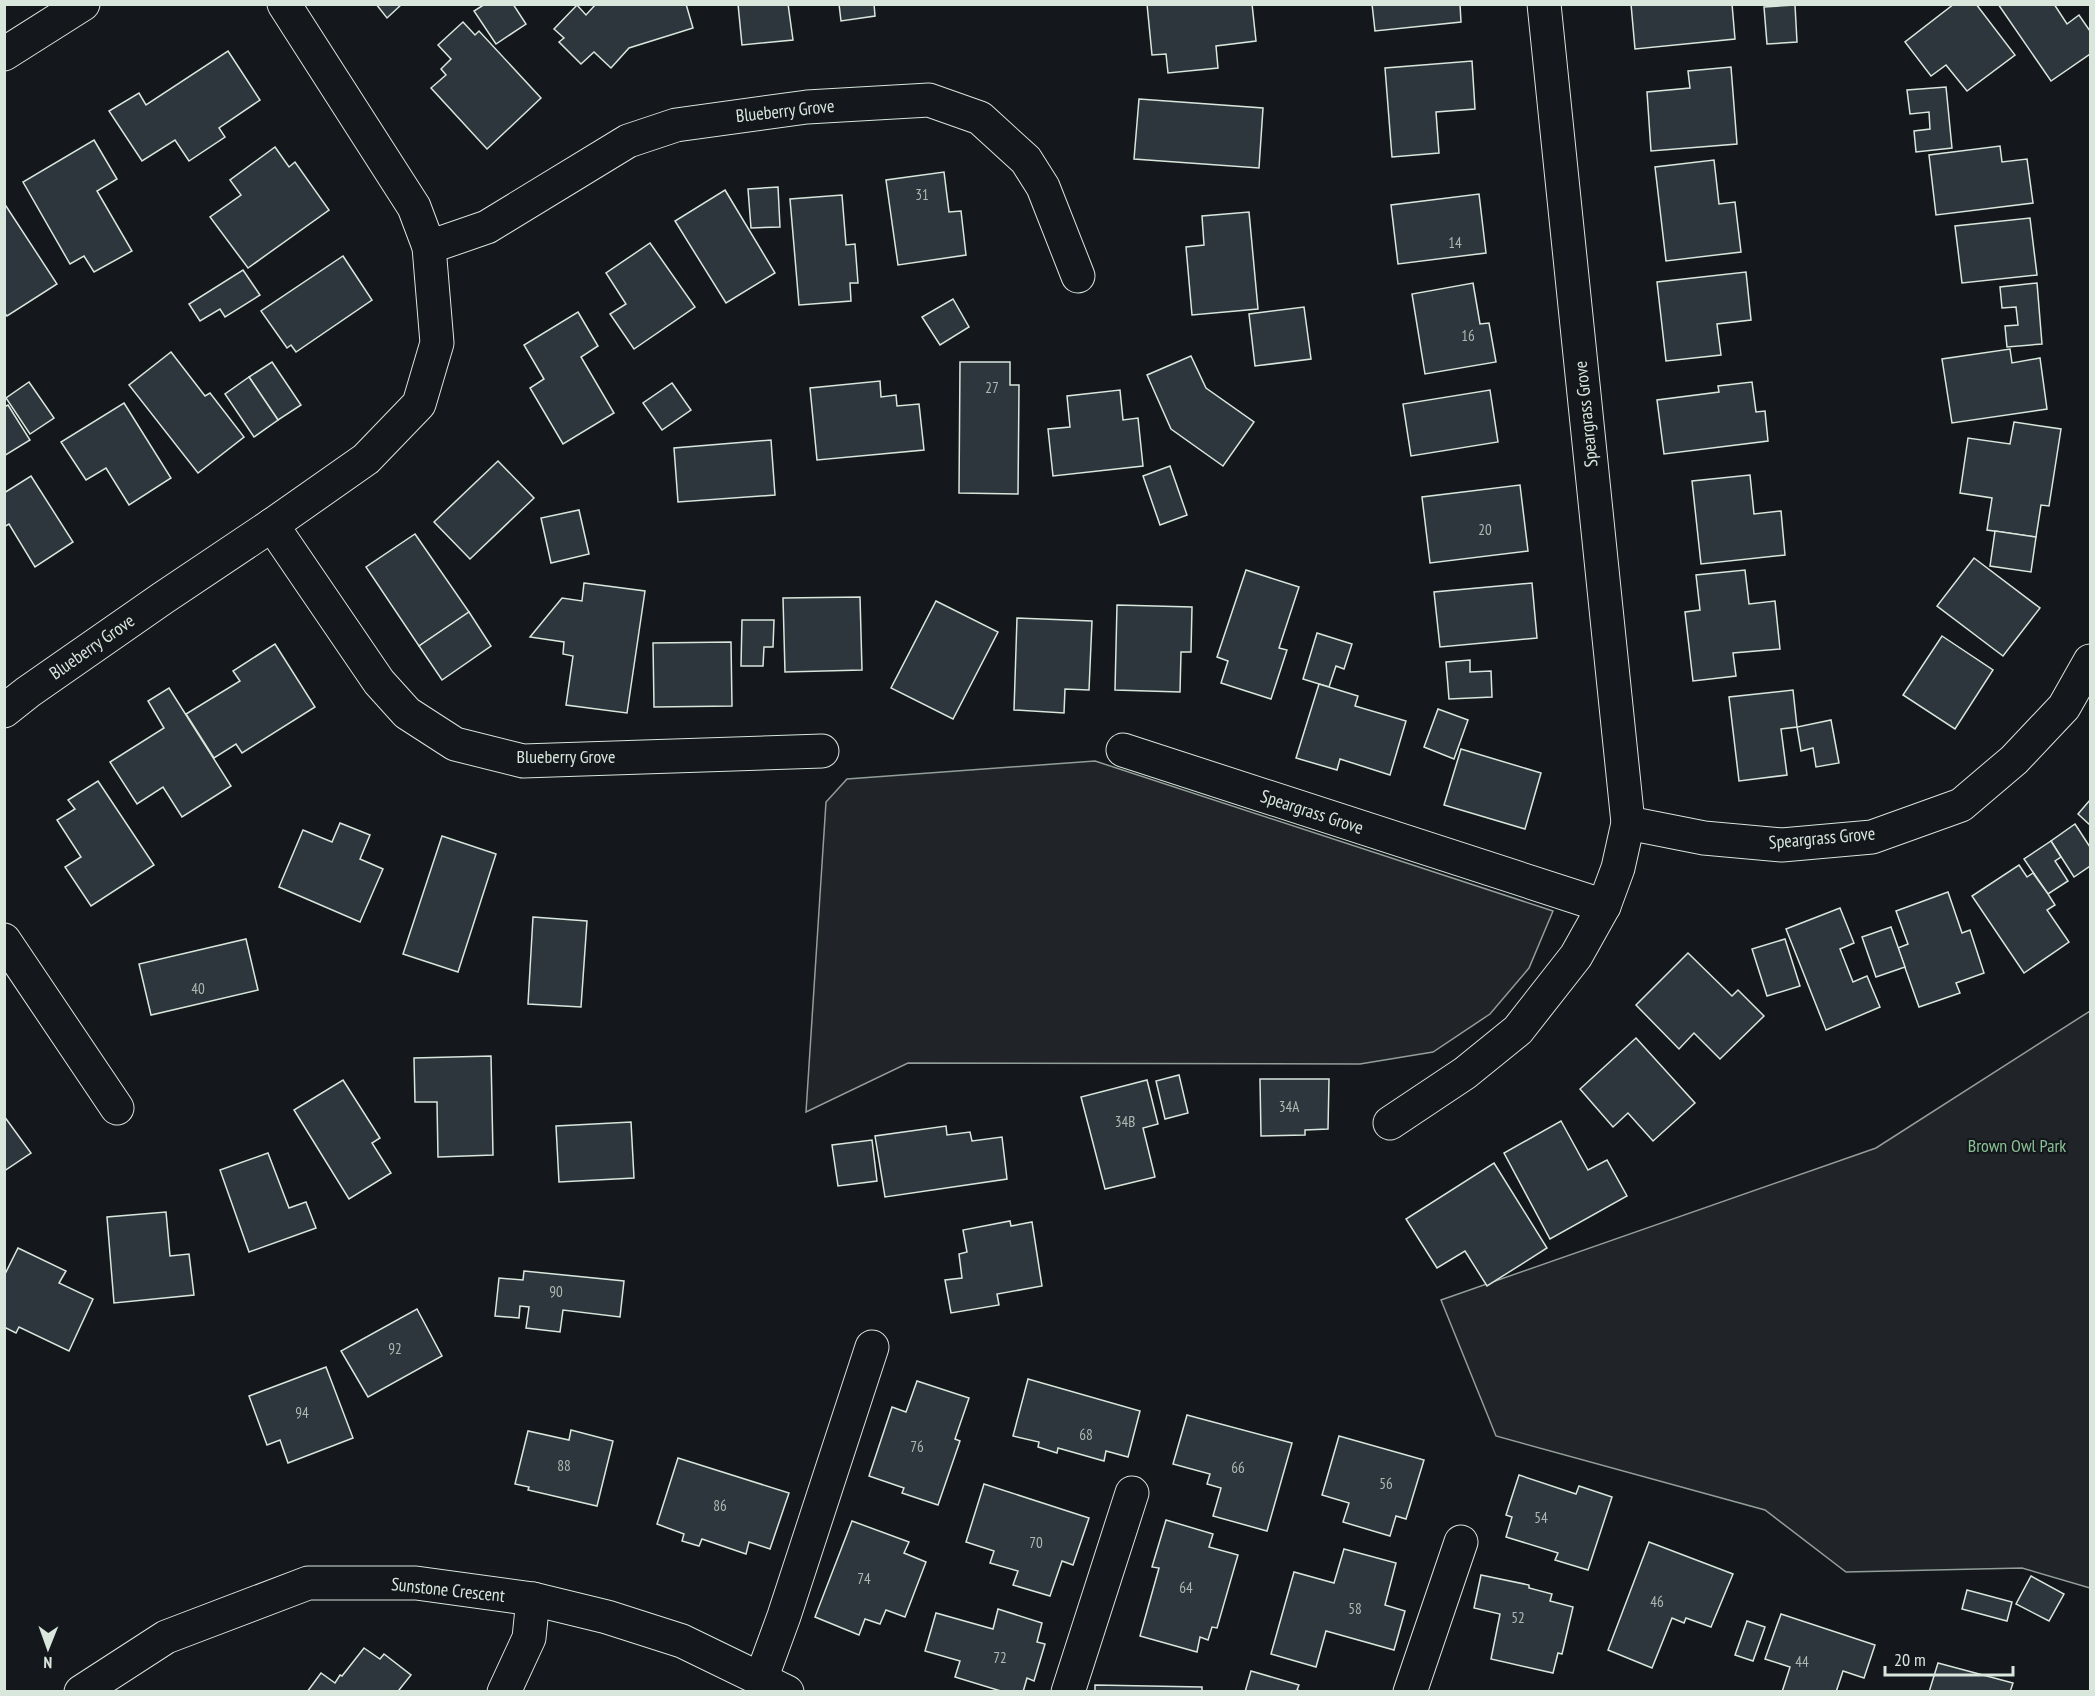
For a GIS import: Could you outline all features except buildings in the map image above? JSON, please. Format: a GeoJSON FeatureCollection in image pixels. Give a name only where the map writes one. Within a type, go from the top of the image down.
{"type":"FeatureCollection","features":[{"type":"Feature","properties":{"kind":"street"},"geometry":{"type":"LineString","coordinates":[[4,54],[83,4]]}},
{"type":"Feature","properties":{"kind":"street","name":"Blueberry Grove"},"geometry":{"type":"LineString","coordinates":[[4,711],[163,598],[366,459],[419,404],[437,343],[429,247],[414,207],[284,4]]}},
{"type":"Feature","properties":{"kind":"street","name":"Speargrass Grove"},"geometry":{"type":"LineString","coordinates":[[1390,1123],[1465,1073],[1518,1030],[1576,956],[1604,906],[1618,868],[1628,823],[1544,4]]}},
{"type":"Feature","properties":{"kind":"street","name":"Blueberry Grove"},"geometry":{"type":"LineString","coordinates":[[429,247],[486,227],[628,141],[675,124],[807,107],[929,100],[980,118],[1026,160],[1043,188],[1078,276]]}},
{"type":"Feature","properties":{"kind":"street","name":"Blueberry Grove"},"geometry":{"type":"LineString","coordinates":[[272,525],[379,682],[407,713],[455,744],[523,761],[822,752]]}},
{"type":"Feature","properties":{"kind":"street","name":"Speargrass Grove"},"geometry":{"type":"LineString","coordinates":[[1628,823],[1704,838],[1782,844],[1872,837],[1961,805],[2014,760],[2064,707],[2091,661]]}},
{"type":"Feature","properties":{"kind":"street","name":"Speargrass Grove"},"geometry":{"type":"LineString","coordinates":[[1124,750],[1604,906]]}},
{"type":"Feature","properties":{"kind":"street"},"geometry":{"type":"LineString","coordinates":[[4,940],[117,1107]]}},
{"type":"Feature","properties":{"kind":"street"},"geometry":{"type":"LineString","coordinates":[[774,1686],[788,1604],[872,1347]]}},
{"type":"Feature","properties":{"kind":"street"},"geometry":{"type":"LineString","coordinates":[[1068,1692],[1132,1493]]}},
{"type":"Feature","properties":{"kind":"street"},"geometry":{"type":"LineString","coordinates":[[1410,1692],[1461,1542]]}},
{"type":"Feature","properties":{"kind":"street","name":"Sunstone Crescent"},"geometry":{"type":"LineString","coordinates":[[81,1692],[166,1636],[308,1583],[416,1583],[533,1599],[607,1617],[682,1641],[774,1686]]}},
{"type":"Feature","properties":{"kind":"street"},"geometry":{"type":"LineString","coordinates":[[504,1692],[529,1638],[533,1599]]}},
{"type":"Feature","properties":{"kind":"green space"},"geometry":{"type":"Polygon","coordinates":[[[1095,761],[1553,911],[1529,968],[1490,1014],[1433,1052],[1360,1064],[908,1063],[806,1112],[826,802],[847,779],[1095,761]]]}},
{"type":"Feature","properties":{"kind":"green space","name":"Brown Owl Park"},"geometry":{"type":"Polygon","coordinates":[[[2090,1011],[2090,1588],[2022,1568],[1846,1572],[1765,1510],[1496,1436],[1441,1300],[1876,1148],[2090,1011]]]}}]}
